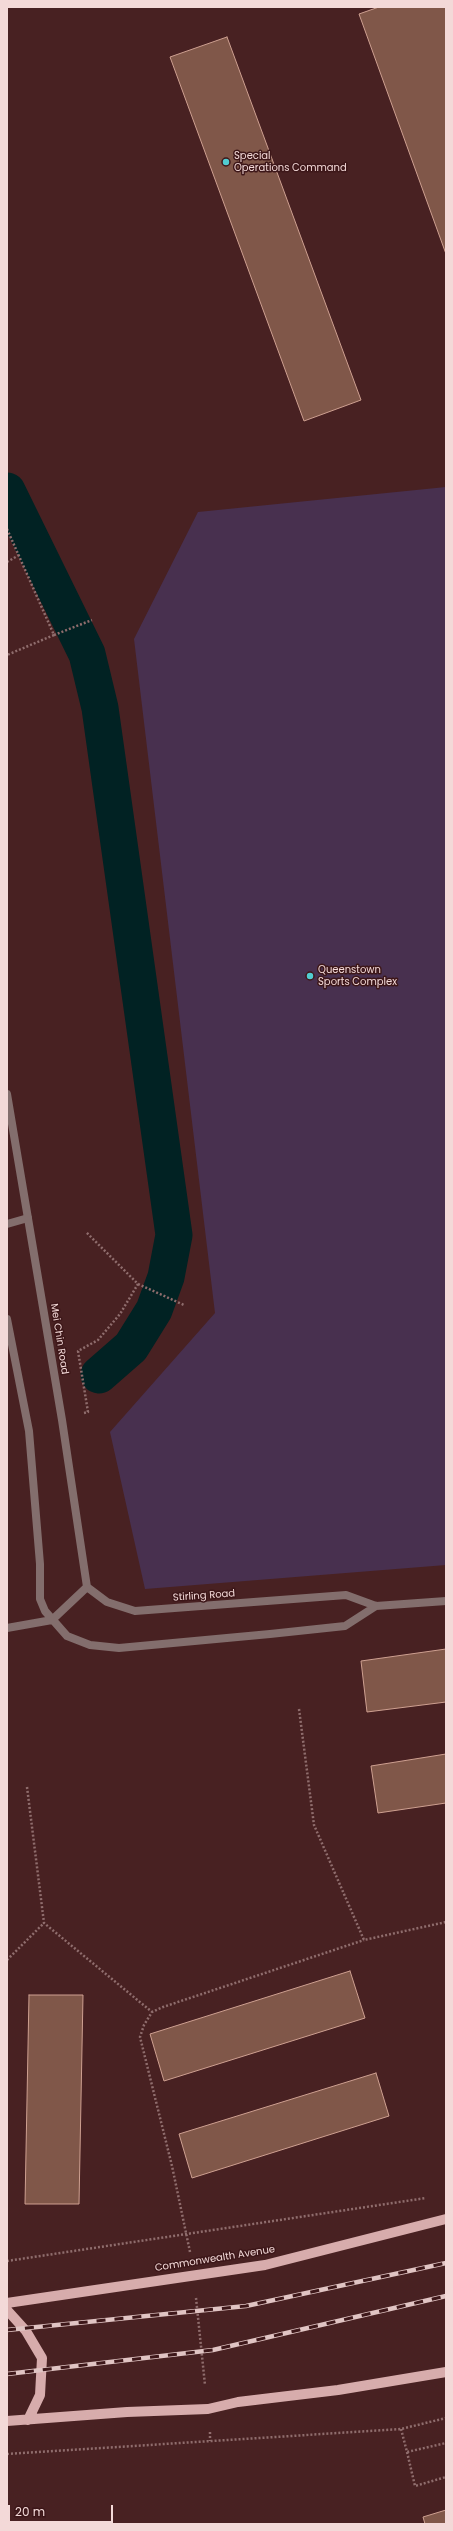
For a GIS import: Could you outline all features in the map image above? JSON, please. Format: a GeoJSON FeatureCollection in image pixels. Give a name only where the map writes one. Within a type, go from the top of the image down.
{"type":"FeatureCollection","features":[{"type":"Feature","properties":{"kind":"main road","name":"Commonwealth Avenue"},"geometry":{"type":"LineString","coordinates":[[7,2303],[265,2265],[446,2219]]}},
{"type":"Feature","properties":{"kind":"main road"},"geometry":{"type":"LineString","coordinates":[[7,2310],[26,2331],[42,2358],[40,2395],[28,2420]]}},
{"type":"Feature","properties":{"kind":"main road"},"geometry":{"type":"LineString","coordinates":[[7,2421],[127,2412],[208,2409],[238,2402],[338,2390],[446,2372]]}},
{"type":"Feature","properties":{"kind":"street","name":"Mei Chin Road"},"geometry":{"type":"LineString","coordinates":[[7,1094],[87,1587]]}},
{"type":"Feature","properties":{"kind":"street"},"geometry":{"type":"LineString","coordinates":[[7,1224],[28,1218]]}},
{"type":"Feature","properties":{"kind":"street"},"geometry":{"type":"LineString","coordinates":[[7,1319],[29,1431],[40,1564],[40,1599],[45,1611],[52,1620]]}},
{"type":"Feature","properties":{"kind":"street"},"geometry":{"type":"LineString","coordinates":[[7,1628],[52,1620],[87,1587]]}},
{"type":"Feature","properties":{"kind":"street","name":"Stirling Road"},"geometry":{"type":"LineString","coordinates":[[87,1587],[107,1602],[135,1611],[346,1595],[376,1606],[446,1601]]}},
{"type":"Feature","properties":{"kind":"street","name":"Stirling Road"},"geometry":{"type":"LineString","coordinates":[[52,1620],[67,1636],[90,1645],[119,1648],[345,1626],[376,1606]]}},
{"type":"Feature","properties":{"kind":"path"},"geometry":{"type":"LineString","coordinates":[[7,529],[54,635]]}},
{"type":"Feature","properties":{"kind":"path"},"geometry":{"type":"LineString","coordinates":[[7,562],[20,556]]}},
{"type":"Feature","properties":{"kind":"path"},"geometry":{"type":"LineString","coordinates":[[7,655],[92,620]]}},
{"type":"Feature","properties":{"kind":"path"},"geometry":{"type":"LineString","coordinates":[[86,1232],[138,1284],[184,1305]]}},
{"type":"Feature","properties":{"kind":"path"},"geometry":{"type":"LineString","coordinates":[[88,1412],[78,1351],[98,1340],[120,1314],[138,1284]]}},
{"type":"Feature","properties":{"kind":"path"},"geometry":{"type":"LineString","coordinates":[[299,1709],[314,1825],[364,1940]]}},
{"type":"Feature","properties":{"kind":"path"},"geometry":{"type":"LineString","coordinates":[[27,1787],[44,1923],[152,2012]]}},
{"type":"Feature","properties":{"kind":"path"},"geometry":{"type":"LineString","coordinates":[[210,2441],[194,2275],[187,2235],[140,2037],[144,2025],[152,2012],[364,1940],[446,1922]]}},
{"type":"Feature","properties":{"kind":"path"},"geometry":{"type":"LineString","coordinates":[[7,1960],[44,1923]]}},
{"type":"Feature","properties":{"kind":"path"},"geometry":{"type":"LineString","coordinates":[[7,2261],[187,2235],[430,2197]]}},
{"type":"Feature","properties":{"kind":"path"},"geometry":{"type":"LineString","coordinates":[[7,2454],[401,2429],[446,2418]]}},
{"type":"Feature","properties":{"kind":"path"},"geometry":{"type":"LineString","coordinates":[[401,2429],[415,2486],[446,2477]]}},
{"type":"Feature","properties":{"kind":"path"},"geometry":{"type":"LineString","coordinates":[[407,2452],[446,2443]]}},
{"type":"Feature","properties":{"kind":"shaded area","name":"Queenstown Sports Complex"},"geometry":{"type":"Polygon","coordinates":[[[446,487],[446,1565],[145,1589],[110,1432],[215,1313],[134,639],[198,512],[446,487]]]}},
{"type":"Feature","properties":{"kind":"building"},"geometry":{"type":"Polygon","coordinates":[[[379,7],[446,7],[446,254],[359,14],[379,7]]]}},
{"type":"Feature","properties":{"kind":"building"},"geometry":{"type":"Polygon","coordinates":[[[227,37],[361,400],[304,421],[170,57],[227,37]]]}},
{"type":"Feature","properties":{"kind":"building"},"geometry":{"type":"Polygon","coordinates":[[[446,1649],[446,1702],[367,1712],[361,1661],[446,1649]]]}},
{"type":"Feature","properties":{"kind":"building"},"geometry":{"type":"Polygon","coordinates":[[[446,1754],[446,1803],[378,1813],[371,1766],[446,1754]]]}},
{"type":"Feature","properties":{"kind":"building"},"geometry":{"type":"Polygon","coordinates":[[[350,1971],[365,2018],[164,2081],[150,2034],[350,1971]]]}},
{"type":"Feature","properties":{"kind":"building"},"geometry":{"type":"Polygon","coordinates":[[[29,1995],[83,1995],[79,2204],[25,2204],[29,1995]]]}},
{"type":"Feature","properties":{"kind":"building"},"geometry":{"type":"Polygon","coordinates":[[[376,2073],[389,2116],[192,2178],[179,2134],[376,2073]]]}},
{"type":"Feature","properties":{"kind":"building"},"geometry":{"type":"Polygon","coordinates":[[[446,2510],[446,2524],[425,2524],[423,2517],[446,2510]]]}},
{"type":"Feature","properties":{"kind":"waterway"},"geometry":{"type":"LineString","coordinates":[[7,491],[87,654],[100,708],[174,1235],[166,1277],[154,1310],[131,1347],[99,1375]]}},
{"type":"Feature","properties":{"kind":"railway"},"geometry":{"type":"LineString","coordinates":[[7,2330],[246,2306],[446,2263]]}},
{"type":"Feature","properties":{"kind":"railway"},"geometry":{"type":"LineString","coordinates":[[7,2374],[213,2350],[446,2296]]}},
{"type":"Feature","properties":{"kind":"place","name":"Special Operations Command"},"geometry":{"type":"Point","coordinates":[226,162]}},
{"type":"Feature","properties":{"kind":"place","name":"Queenstown Sports Complex"},"geometry":{"type":"Point","coordinates":[310,976]}}]}
